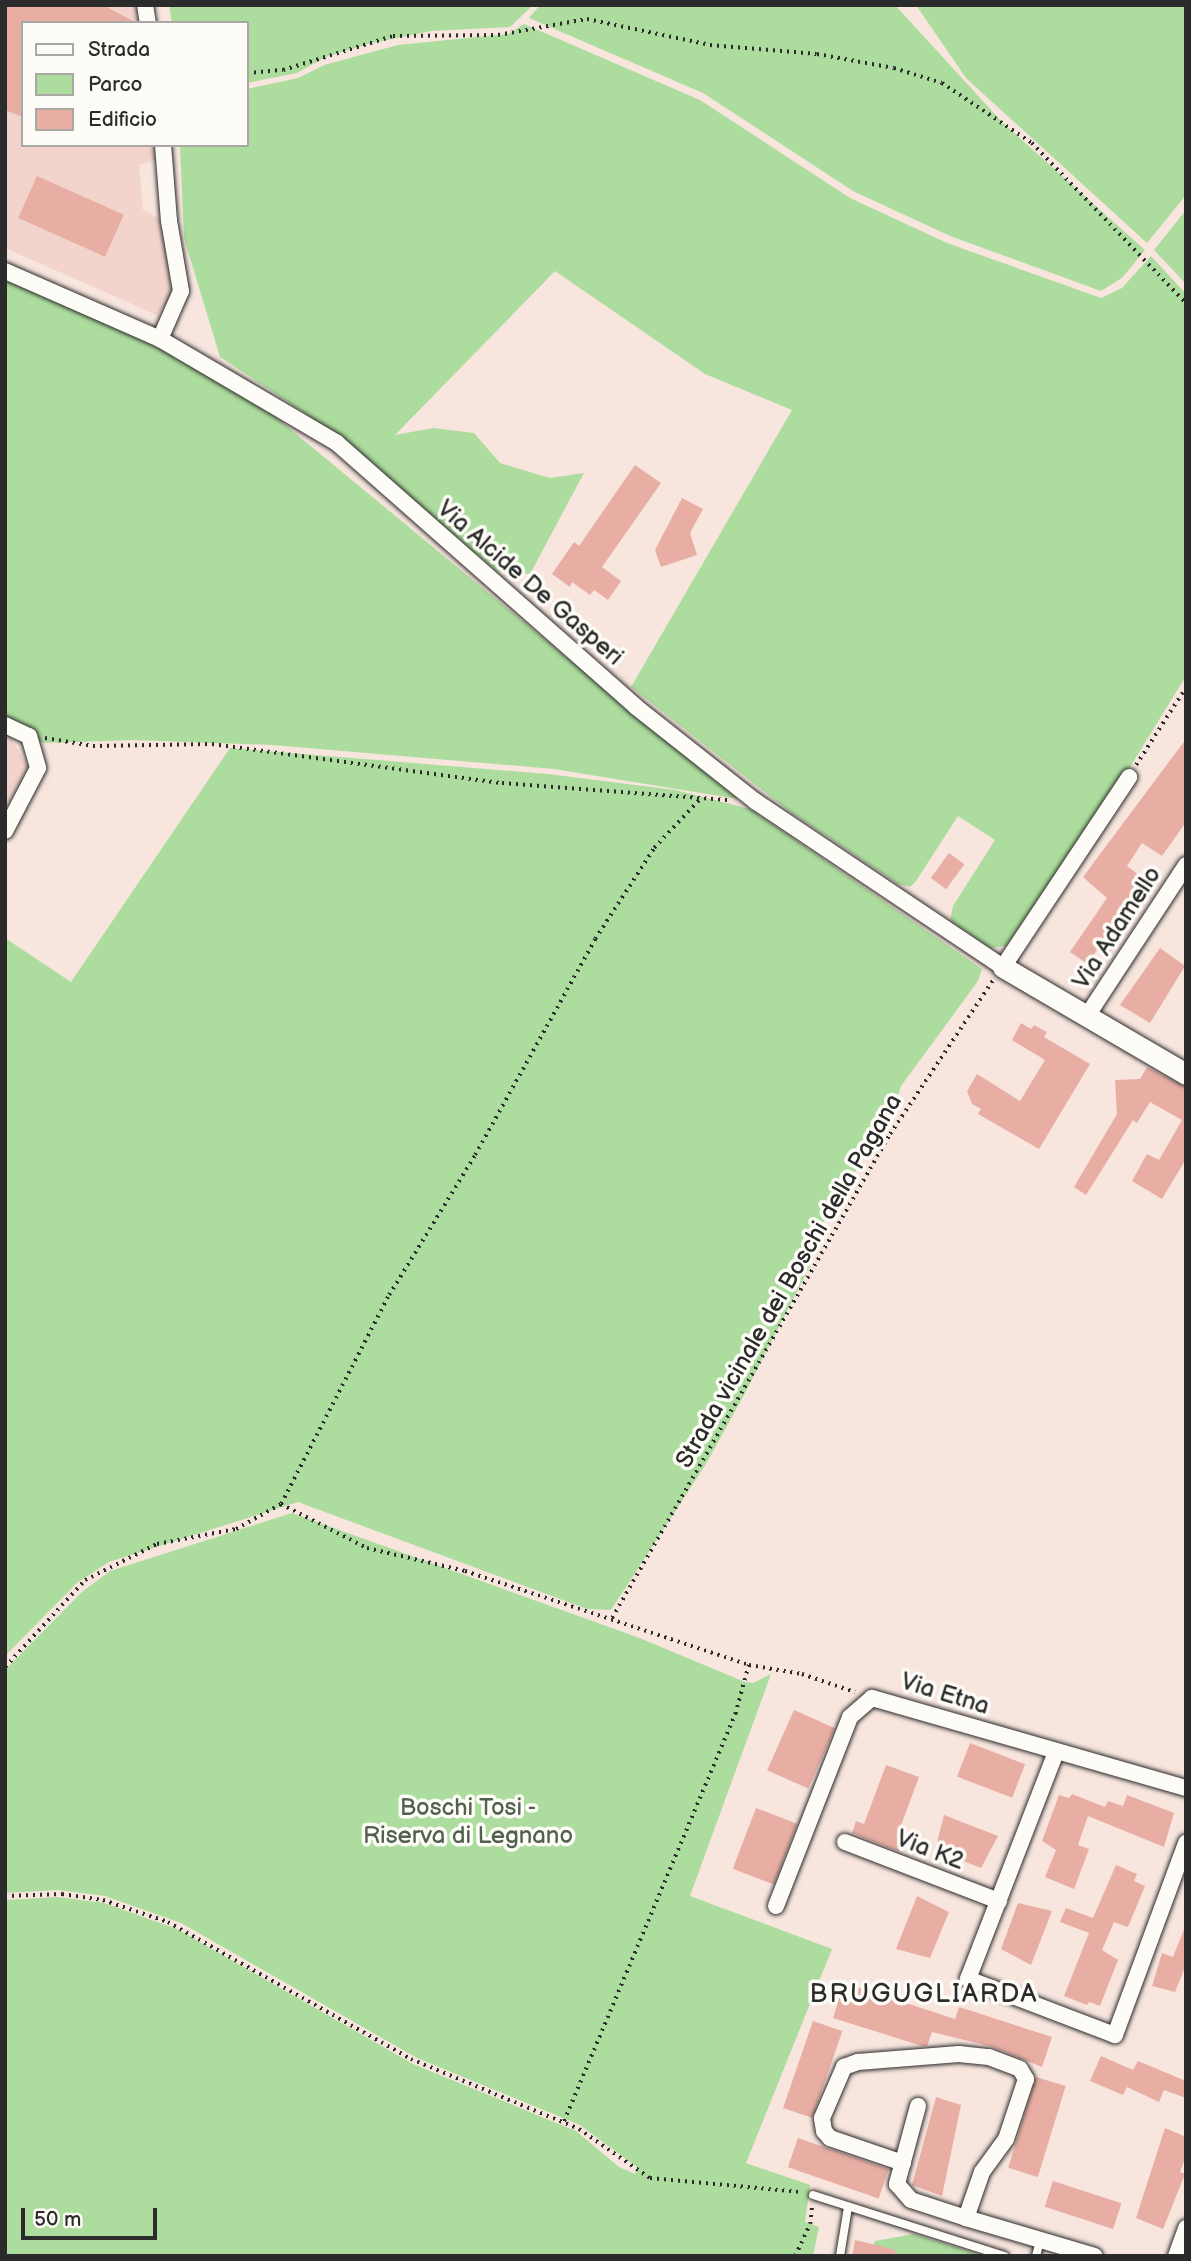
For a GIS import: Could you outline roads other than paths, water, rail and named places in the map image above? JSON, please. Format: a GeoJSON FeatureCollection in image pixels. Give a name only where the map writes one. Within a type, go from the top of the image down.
{"type":"FeatureCollection","features":[{"type":"Feature","properties":{"kind":"street"},"geometry":{"type":"LineString","coordinates":[[160,338],[181,291],[169,221],[163,147]]}},
{"type":"Feature","properties":{"kind":"street","name":"Via Alcide De Gasperi"},"geometry":{"type":"LineString","coordinates":[[5,271],[160,338],[337,443],[636,707],[755,801],[1003,967]]}},
{"type":"Feature","properties":{"kind":"street"},"geometry":{"type":"LineString","coordinates":[[5,725],[29,736],[36,775],[5,831]]}},
{"type":"Feature","properties":{"kind":"street"},"geometry":{"type":"LineString","coordinates":[[1129,777],[1003,967],[1186,1073]]}},
{"type":"Feature","properties":{"kind":"street","name":"Via Adamello"},"geometry":{"type":"LineString","coordinates":[[1087,1016],[1186,865]]}},
{"type":"Feature","properties":{"kind":"street","name":"Via Etna"},"geometry":{"type":"LineString","coordinates":[[776,1906],[850,1717],[872,1698],[1186,1788]]}},
{"type":"Feature","properties":{"kind":"street"},"geometry":{"type":"LineString","coordinates":[[1056,1752],[968,1979],[1115,2035],[1186,1843]]}},
{"type":"Feature","properties":{"kind":"street","name":"Via K2"},"geometry":{"type":"LineString","coordinates":[[845,1842],[999,1901]]}},
{"type":"Feature","properties":{"kind":"street"},"geometry":{"type":"LineString","coordinates":[[903,2163],[830,2138],[824,2131],[822,2118],[844,2067],[858,2062],[959,2054],[989,2057],[1020,2068],[1026,2079],[1006,2139],[982,2172],[966,2218]]}},
{"type":"Feature","properties":{"kind":"street"},"geometry":{"type":"LineString","coordinates":[[918,2106],[897,2184],[911,2200],[966,2218],[1038,2248],[1096,2256]]}},
{"type":"Feature","properties":{"kind":"street"},"geometry":{"type":"LineString","coordinates":[[1176,2256],[1186,2228]]}},
{"type":"Feature","properties":{"kind":"lane"},"geometry":{"type":"LineString","coordinates":[[813,2195],[1004,2256]]}},
{"type":"Feature","properties":{"kind":"lane"},"geometry":{"type":"LineString","coordinates":[[840,2256],[848,2207]]}},
{"type":"Feature","properties":{"kind":"district","name":"BRUGUGLIARDA"},"geometry":{"type":"Point","coordinates":[924,1995]}},
{"type":"Feature","properties":{"kind":"park label","name":"Boschi Tosi - Riserva di Legnano"},"geometry":{"type":"Point","coordinates":[468,1822]}}]}
